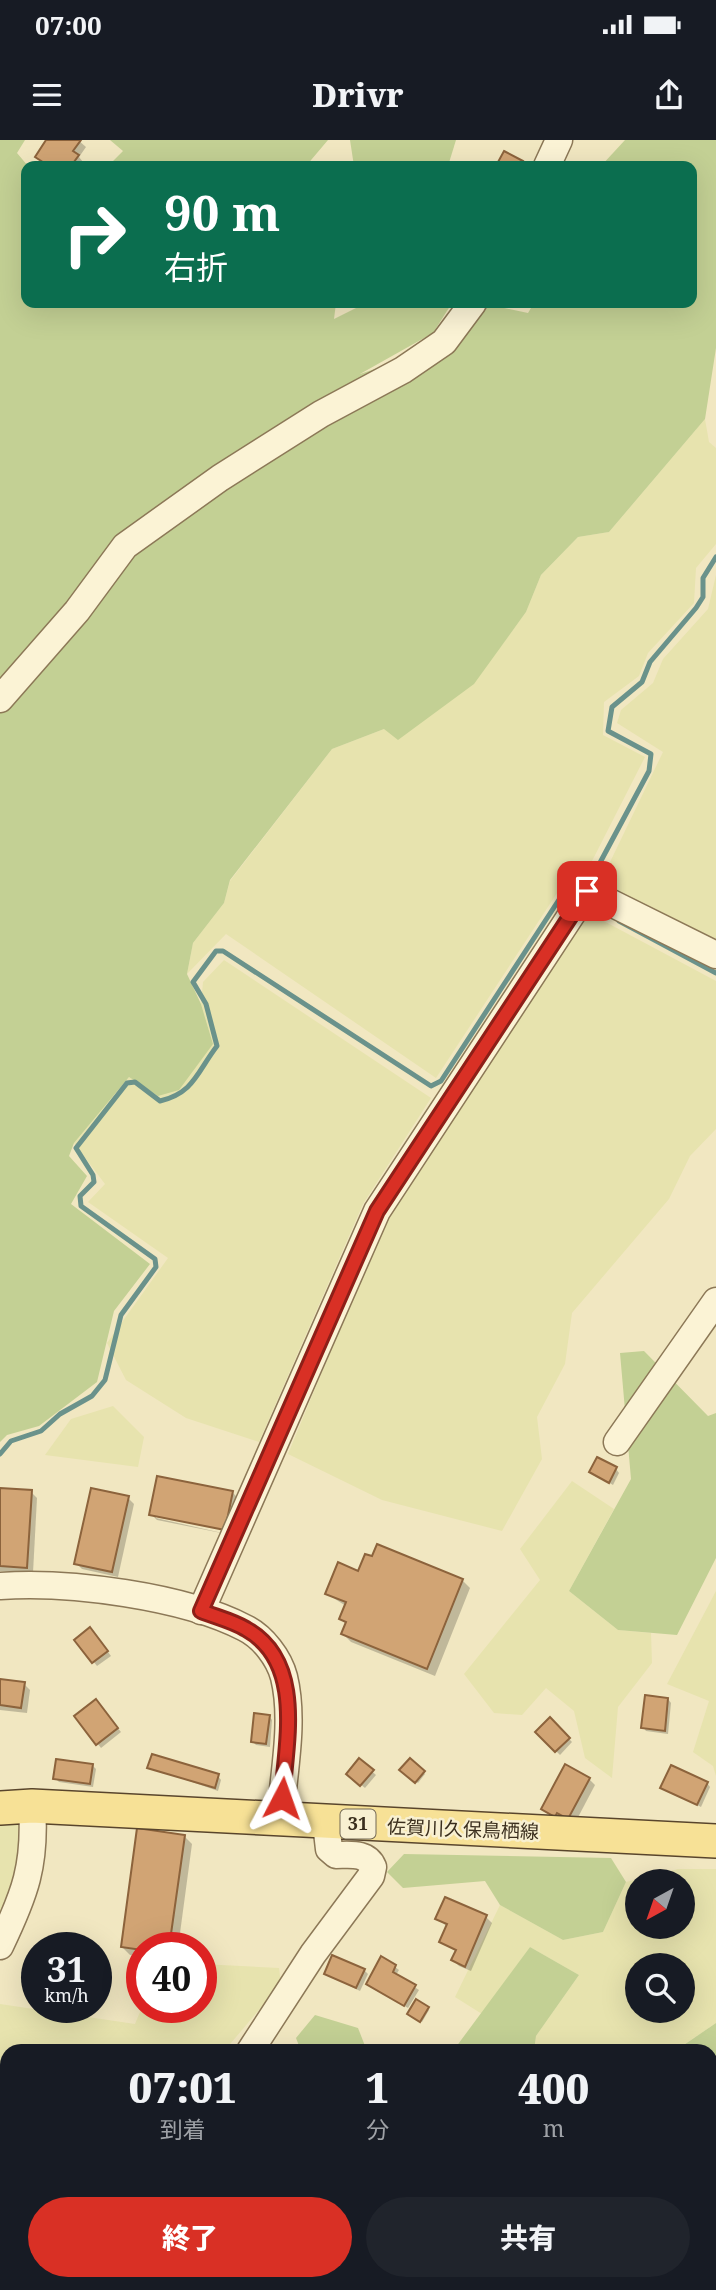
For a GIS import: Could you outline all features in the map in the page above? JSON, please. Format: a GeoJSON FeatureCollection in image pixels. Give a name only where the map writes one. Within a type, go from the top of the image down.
{"type":"FeatureCollection","features":[{"type":"Feature","properties":{"kind":"main road","name":"佐賀川久保鳥栖線"},"geometry":{"type":"LineString","coordinates":[[16,1807],[716,1842]]}},
{"type":"Feature","properties":{"kind":"street"},"geometry":{"type":"LineString","coordinates":[[549,161],[559,140]]}},
{"type":"Feature","properties":{"kind":"street"},"geometry":{"type":"LineString","coordinates":[[0,699],[77,611],[125,546],[231,471],[321,414],[403,370],[444,342],[469,308]]}},
{"type":"Feature","properties":{"kind":"street"},"geometry":{"type":"LineString","coordinates":[[201,1611],[377,1211],[587,891],[716,955]]}},
{"type":"Feature","properties":{"kind":"street"},"geometry":{"type":"LineString","coordinates":[[617,1442],[716,1301]]}},
{"type":"Feature","properties":{"kind":"street"},"geometry":{"type":"LineString","coordinates":[[0,1586],[26,1584],[142,1596],[201,1611],[247,1629],[270,1649],[284,1675],[288,1705],[280,1821]]}},
{"type":"Feature","properties":{"kind":"street"},"geometry":{"type":"LineString","coordinates":[[0,1946],[25,1894],[35,1842],[16,1807]]}},
{"type":"Feature","properties":{"kind":"street"},"geometry":{"type":"LineString","coordinates":[[255,2044],[313,1954],[371,1876],[373,1867],[370,1860],[364,1856],[336,1855],[329,1849],[326,1823]]}},
{"type":"Feature","properties":{"kind":"shaded area"},"geometry":{"type":"Polygon","coordinates":[[[705,419],[709,442],[716,448],[716,544],[696,568],[694,603],[648,653],[639,676],[604,702],[603,735],[645,757],[591,863],[563,884],[436,1078],[226,934],[187,974],[193,943],[224,903],[230,881],[332,749],[384,729],[502,645],[526,612],[541,575],[578,537],[609,532],[705,419]]]}},
{"type":"Feature","properties":{"kind":"shaded area"},"geometry":{"type":"Polygon","coordinates":[[[716,575],[716,945],[599,885],[663,752],[617,723],[621,710],[653,683],[663,659],[708,609],[716,575]]]}},
{"type":"Feature","properties":{"kind":"shaded area"},"geometry":{"type":"Polygon","coordinates":[[[585,911],[716,981],[716,1129],[690,1156],[669,1199],[572,1313],[565,1364],[537,1417],[542,1459],[502,1531],[382,1500],[288,1454],[386,1217],[585,911]]]}},
{"type":"Feature","properties":{"kind":"shaded area"},"geometry":{"type":"Polygon","coordinates":[[[224,960],[431,1098],[363,1204],[259,1442],[186,1418],[126,1380],[107,1343],[168,1258],[88,1202],[105,1184],[74,1143],[129,1077],[158,1095],[213,1044],[201,1004],[203,982],[224,960]]]}},
{"type":"Feature","properties":{"kind":"shaded area"},"geometry":{"type":"Polygon","coordinates":[[[113,1406],[144,1437],[138,1467],[45,1455],[71,1419],[113,1406]]]}},
{"type":"Feature","properties":{"kind":"shaded area"},"geometry":{"type":"Polygon","coordinates":[[[572,1481],[614,1509],[569,1591],[618,1630],[651,1633],[652,1663],[618,1707],[612,1778],[585,1758],[574,1711],[546,1688],[522,1715],[494,1713],[464,1674],[540,1580],[520,1549],[572,1481]]]}},
{"type":"Feature","properties":{"kind":"shaded area"},"geometry":{"type":"Polygon","coordinates":[[[716,1591],[716,1776],[713,1766],[693,1752],[709,1701],[667,1684],[716,1591]]]}},
{"type":"Feature","properties":{"kind":"shaded area"},"geometry":{"type":"Polygon","coordinates":[[[0,1825],[26,1825],[23,1884],[0,1929],[0,1825]]]}},
{"type":"Feature","properties":{"kind":"shaded area"},"geometry":{"type":"Polygon","coordinates":[[[695,1869],[716,1869],[716,2023],[685,2044],[535,2044],[536,2036],[579,1975],[530,1947],[482,2014],[455,1997],[500,1905],[563,1940],[603,1932],[625,1884],[625,1939],[695,1939],[695,1869]]]}},
{"type":"Feature","properties":{"kind":"shaded area"},"geometry":{"type":"Polygon","coordinates":[[[217,1965],[279,1968],[281,1984],[230,2044],[0,2044],[0,2004],[21,2007],[21,2023],[112,2023],[112,2021],[135,2024],[217,2023],[217,1965]]]}},
{"type":"Feature","properties":{"kind":"green space"},"geometry":{"type":"Polygon","coordinates":[[[0,140],[25,140],[17,153],[24,161],[21,161],[21,308],[335,308],[334,319],[356,308],[449,308],[433,333],[360,374],[452,343],[477,308],[504,308],[528,313],[531,308],[697,308],[697,161],[606,161],[625,140],[716,140],[716,348],[705,419],[609,532],[578,537],[541,575],[526,612],[474,684],[398,740],[384,729],[332,749],[230,880],[224,903],[193,943],[187,974],[201,1004],[213,1044],[179,1090],[158,1096],[129,1077],[74,1143],[69,1156],[87,1176],[71,1204],[150,1264],[114,1311],[97,1382],[39,1426],[7,1435],[0,1442],[0,140]]]}},
{"type":"Feature","properties":{"kind":"green space"},"geometry":{"type":"Polygon","coordinates":[[[110,140],[328,140],[310,161],[113,161],[123,151],[110,140]]]}},
{"type":"Feature","properties":{"kind":"green space"},"geometry":{"type":"Polygon","coordinates":[[[350,140],[456,140],[450,161],[353,161],[350,140]]]}},
{"type":"Feature","properties":{"kind":"green space"},"geometry":{"type":"Polygon","coordinates":[[[644,1351],[708,1416],[716,1413],[716,1558],[677,1635],[618,1630],[569,1591],[631,1479],[620,1353],[644,1351]]]}},
{"type":"Feature","properties":{"kind":"green space"},"geometry":{"type":"Polygon","coordinates":[[[404,1854],[611,1858],[625,1884],[603,1932],[563,1940],[500,1905],[485,1881],[403,1888],[387,1872],[404,1854]]]}},
{"type":"Feature","properties":{"kind":"green space"},"geometry":{"type":"Polygon","coordinates":[[[530,1947],[579,1975],[536,2036],[535,2044],[458,2044],[530,1947]]]}},
{"type":"Feature","properties":{"kind":"green space"},"geometry":{"type":"Polygon","coordinates":[[[315,2015],[358,2028],[364,2044],[298,2044],[296,2038],[315,2015]]]}},
{"type":"Feature","properties":{"kind":"green space"},"geometry":{"type":"Polygon","coordinates":[[[716,2023],[716,2044],[685,2044],[716,2023]]]}},
{"type":"Feature","properties":{"kind":"building"},"geometry":{"type":"Polygon","coordinates":[[[46,140],[81,140],[73,151],[79,155],[75,161],[41,161],[35,157],[46,140]]]}},
{"type":"Feature","properties":{"kind":"building"},"geometry":{"type":"Polygon","coordinates":[[[504,151],[523,161],[499,161],[504,151]]]}},
{"type":"Feature","properties":{"kind":"building"},"geometry":{"type":"Polygon","coordinates":[[[597,1457],[617,1467],[609,1483],[589,1472],[597,1457]]]}},
{"type":"Feature","properties":{"kind":"building"},"geometry":{"type":"Polygon","coordinates":[[[157,1476],[233,1491],[225,1530],[149,1515],[157,1476]]]}},
{"type":"Feature","properties":{"kind":"building"},"geometry":{"type":"Polygon","coordinates":[[[0,1488],[32,1490],[27,1568],[0,1566],[0,1488]]]}},
{"type":"Feature","properties":{"kind":"building"},"geometry":{"type":"Polygon","coordinates":[[[91,1488],[129,1496],[112,1572],[74,1564],[91,1488]]]}},
{"type":"Feature","properties":{"kind":"building"},"geometry":{"type":"Polygon","coordinates":[[[377,1544],[463,1579],[427,1669],[341,1634],[346,1622],[339,1619],[346,1602],[325,1594],[338,1562],[358,1571],[365,1554],[372,1556],[377,1544]]]}},
{"type":"Feature","properties":{"kind":"building"},"geometry":{"type":"Polygon","coordinates":[[[90,1627],[108,1651],[92,1663],[74,1640],[90,1627]]]}},
{"type":"Feature","properties":{"kind":"building"},"geometry":{"type":"Polygon","coordinates":[[[0,1679],[25,1682],[21,1708],[0,1705],[0,1679]]]}},
{"type":"Feature","properties":{"kind":"building"},"geometry":{"type":"Polygon","coordinates":[[[645,1695],[668,1698],[665,1731],[641,1728],[645,1695]]]}},
{"type":"Feature","properties":{"kind":"building"},"geometry":{"type":"Polygon","coordinates":[[[96,1699],[118,1728],[96,1745],[74,1716],[96,1699]]]}},
{"type":"Feature","properties":{"kind":"building"},"geometry":{"type":"Polygon","coordinates":[[[254,1713],[270,1715],[266,1744],[251,1742],[254,1713]]]}},
{"type":"Feature","properties":{"kind":"building"},"geometry":{"type":"Polygon","coordinates":[[[550,1717],[570,1738],[555,1752],[535,1732],[550,1717]]]}},
{"type":"Feature","properties":{"kind":"building"},"geometry":{"type":"Polygon","coordinates":[[[152,1754],[219,1774],[215,1788],[147,1768],[152,1754]]]}},
{"type":"Feature","properties":{"kind":"building"},"geometry":{"type":"Polygon","coordinates":[[[359,1758],[374,1770],[360,1786],[346,1774],[359,1758]]]}},
{"type":"Feature","properties":{"kind":"building"},"geometry":{"type":"Polygon","coordinates":[[[410,1758],[425,1771],[415,1783],[399,1770],[410,1758]]]}},
{"type":"Feature","properties":{"kind":"building"},"geometry":{"type":"Polygon","coordinates":[[[56,1759],[93,1764],[90,1784],[53,1779],[56,1759]]]}},
{"type":"Feature","properties":{"kind":"building"},"geometry":{"type":"Polygon","coordinates":[[[565,1764],[590,1778],[568,1819],[557,1813],[555,1817],[541,1809],[565,1764]]]}},
{"type":"Feature","properties":{"kind":"building"},"geometry":{"type":"Polygon","coordinates":[[[671,1765],[708,1782],[697,1805],[660,1788],[671,1765]]]}},
{"type":"Feature","properties":{"kind":"building"},"geometry":{"type":"Polygon","coordinates":[[[137,1828],[185,1835],[171,1932],[126,1932],[126,1948],[121,1947],[137,1828]]]}},
{"type":"Feature","properties":{"kind":"building"},"geometry":{"type":"Polygon","coordinates":[[[445,1897],[487,1915],[465,1967],[451,1960],[456,1950],[439,1942],[447,1924],[435,1919],[445,1897]]]}},
{"type":"Feature","properties":{"kind":"building"},"geometry":{"type":"Polygon","coordinates":[[[332,1955],[365,1969],[356,1988],[324,1974],[332,1955]]]}},
{"type":"Feature","properties":{"kind":"building"},"geometry":{"type":"Polygon","coordinates":[[[381,1956],[396,1965],[393,1972],[416,1985],[404,2006],[366,1984],[381,1956]]]}},
{"type":"Feature","properties":{"kind":"building"},"geometry":{"type":"Polygon","coordinates":[[[416,1999],[429,2007],[420,2022],[407,2014],[416,1999]]]}},
{"type":"Feature","properties":{"kind":"waterway"},"geometry":{"type":"LineString","coordinates":[[0,1454],[11,1441],[41,1431],[60,1414],[92,1396],[105,1380],[121,1315],[156,1267],[155,1259],[81,1206],[80,1196],[94,1182],[93,1175],[76,1148],[127,1083],[135,1082],[160,1101],[180,1093],[199,1073],[217,1046],[206,1004],[193,982],[216,951],[223,951],[431,1086],[441,1081],[564,892],[595,872],[649,771],[651,754],[608,731],[612,707],[642,682],[650,662],[696,608],[703,597],[703,578],[716,557]]}},
{"type":"Feature","properties":{"kind":"waterway"},"geometry":{"type":"LineString","coordinates":[[619,921],[716,973]]}},
{"type":"Feature","properties":{"kind":"route"},"geometry":{"type":"LineString","coordinates":[[282,1798],[288,1705],[284,1675],[270,1649],[247,1629],[201,1611],[377,1211],[587,891]]}}]}
